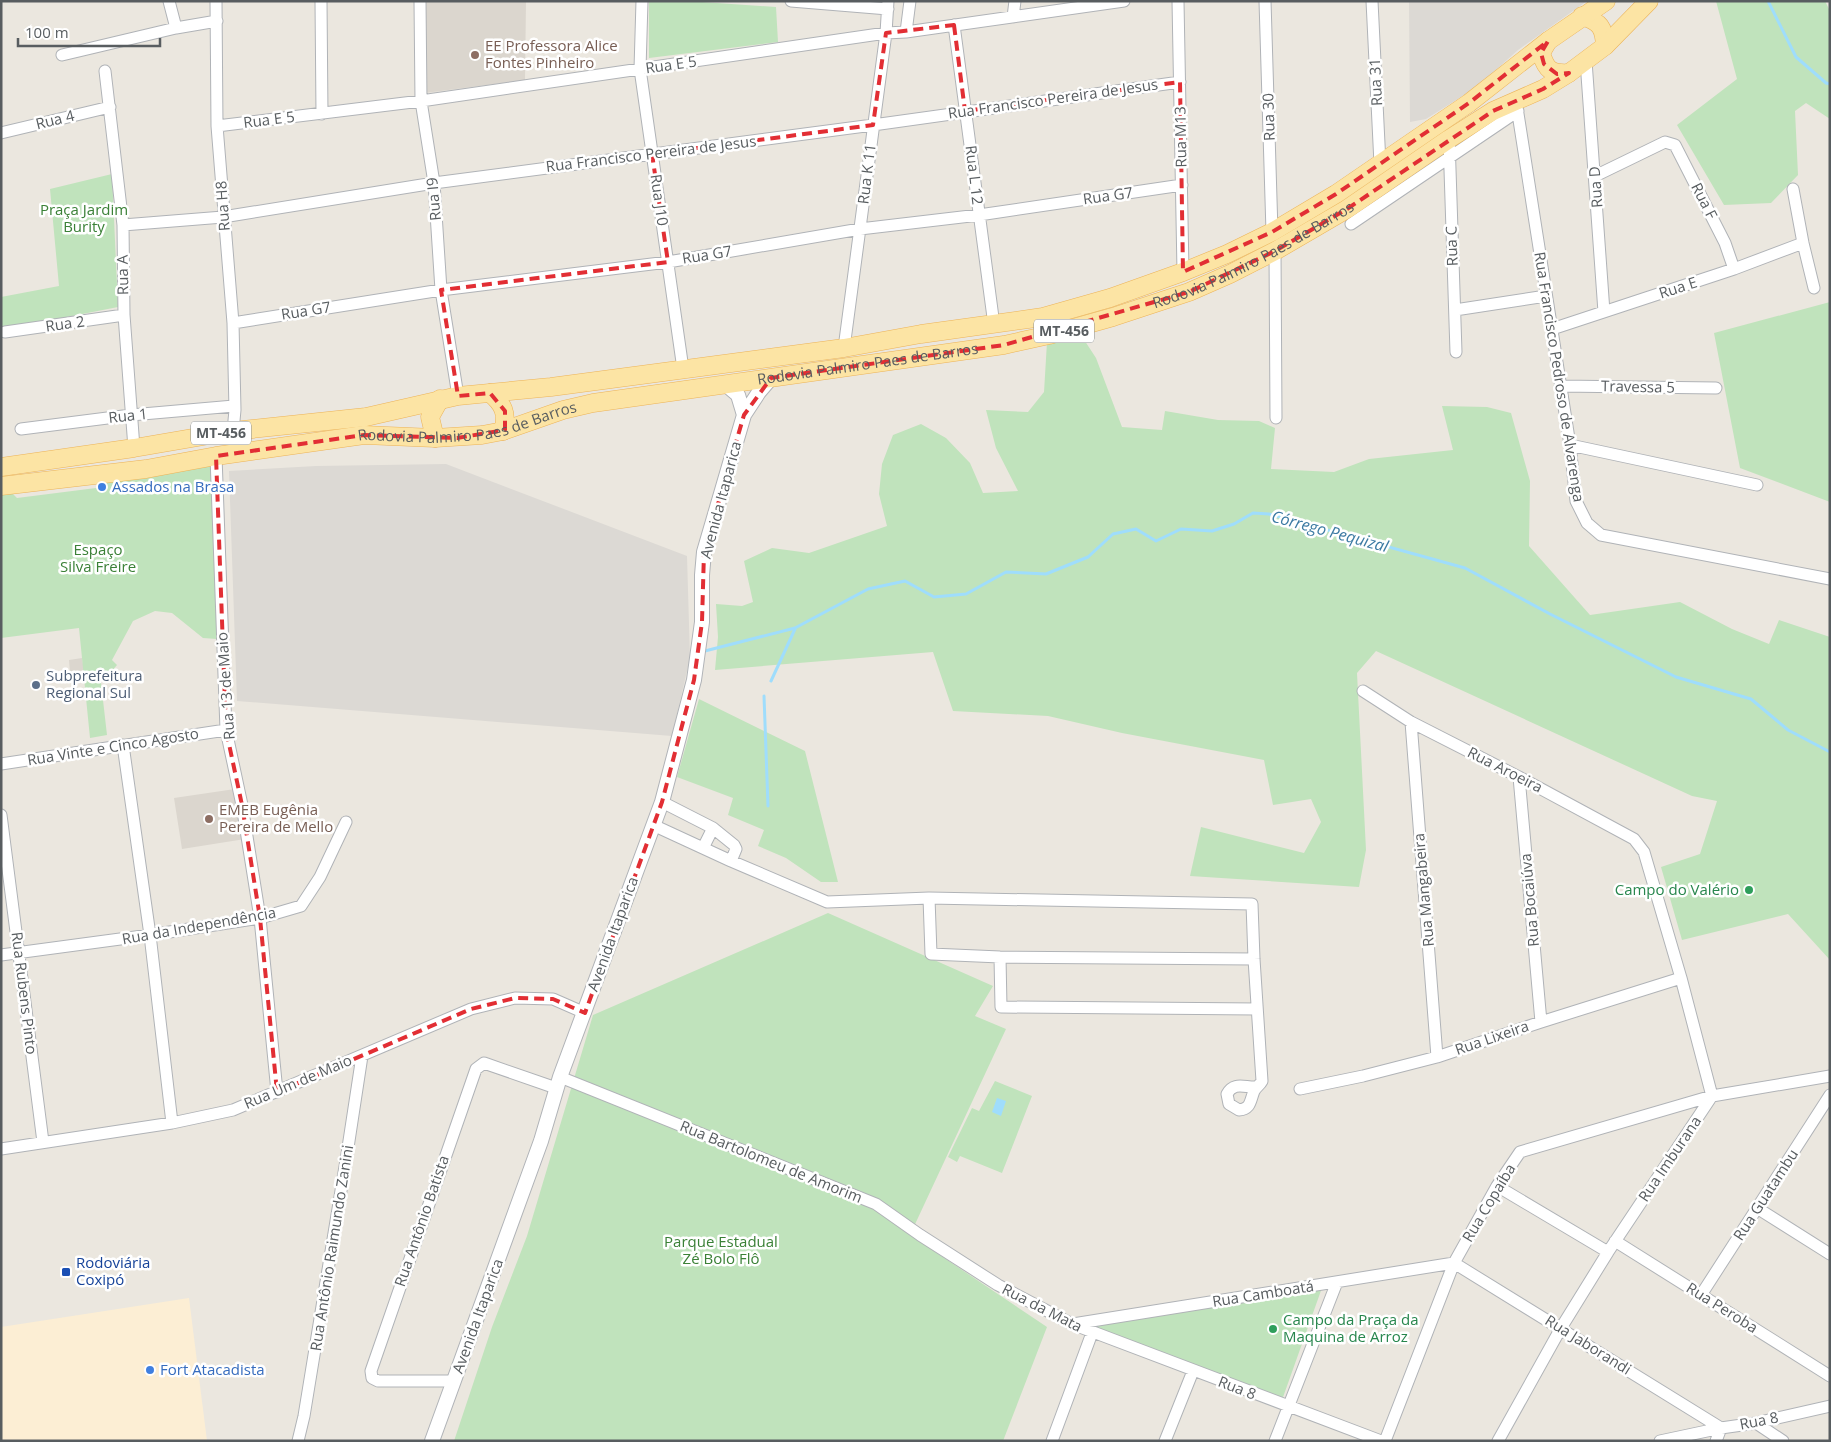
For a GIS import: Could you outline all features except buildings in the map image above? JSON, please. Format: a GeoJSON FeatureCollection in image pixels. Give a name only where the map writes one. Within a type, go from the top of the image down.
{"type":"FeatureCollection","features":[{"type":"Feature","properties":{"kind":"main road","name":"Rodovia Palmiro Paes de Barros"},"geometry":{"type":"LineString","coordinates":[[1,467],[134,448],[233,431],[366,417],[458,396],[844,348],[1043,316],[1110,298],[1183,272],[1272,232],[1336,194],[1469,103],[1548,40],[1606,1]]}},
{"type":"Feature","properties":{"kind":"main road","name":"Rodovia Palmiro Paes de Barros"},"geometry":{"type":"LineString","coordinates":[[1,486],[146,469],[216,456],[364,436],[457,438],[503,431],[563,410],[593,403],[1004,345],[1049,335],[1189,292],[1275,252],[1347,210],[1449,139],[1493,111],[1517,106],[1586,61],[1605,46],[1649,1]]}},
{"type":"Feature","properties":{"kind":"main road"},"geometry":{"type":"LineString","coordinates":[[1582,16],[1594,20],[1601,26],[1605,46]]}},
{"type":"Feature","properties":{"kind":"main road"},"geometry":{"type":"LineString","coordinates":[[1548,40],[1542,53],[1544,64],[1557,74],[1569,72]]}},
{"type":"Feature","properties":{"kind":"main road"},"geometry":{"type":"LineString","coordinates":[[490,393],[501,403],[505,411],[503,431]]}},
{"type":"Feature","properties":{"kind":"main road"},"geometry":{"type":"LineString","coordinates":[[435,438],[430,417],[440,399]]}},
{"type":"Feature","properties":{"kind":"street"},"geometry":{"type":"LineString","coordinates":[[169,1],[176,28]]}},
{"type":"Feature","properties":{"kind":"street","name":"Rua H8"},"geometry":{"type":"LineString","coordinates":[[216,1],[217,126],[232,323],[235,408],[233,431]]}},
{"type":"Feature","properties":{"kind":"street"},"geometry":{"type":"LineString","coordinates":[[321,1],[322,114]]}},
{"type":"Feature","properties":{"kind":"street","name":"Rua I9"},"geometry":{"type":"LineString","coordinates":[[420,1],[421,100],[434,183],[441,290],[458,396]]}},
{"type":"Feature","properties":{"kind":"street","name":"Rua J10"},"geometry":{"type":"LineString","coordinates":[[642,1],[640,69],[682,369]]}},
{"type":"Feature","properties":{"kind":"street"},"geometry":{"type":"LineString","coordinates":[[791,1],[888,5]]}},
{"type":"Feature","properties":{"kind":"street"},"geometry":{"type":"LineString","coordinates":[[906,32],[910,1]]}},
{"type":"Feature","properties":{"kind":"street"},"geometry":{"type":"LineString","coordinates":[[1012,17],[1015,1]]}},
{"type":"Feature","properties":{"kind":"street","name":"Rua E 5"},"geometry":{"type":"LineString","coordinates":[[217,126],[322,114],[886,33],[906,32],[1124,1]]}},
{"type":"Feature","properties":{"kind":"street","name":"Rua M13"},"geometry":{"type":"LineString","coordinates":[[1178,1],[1183,272]]}},
{"type":"Feature","properties":{"kind":"street","name":"Rua 30"},"geometry":{"type":"LineString","coordinates":[[1265,1],[1272,232]]}},
{"type":"Feature","properties":{"kind":"street","name":"Rua 31"},"geometry":{"type":"LineString","coordinates":[[1372,1],[1380,164]]}},
{"type":"Feature","properties":{"kind":"street","name":"Rua K 11"},"geometry":{"type":"LineString","coordinates":[[844,348],[872,125],[886,33],[888,5]]}},
{"type":"Feature","properties":{"kind":"street"},"geometry":{"type":"LineString","coordinates":[[62,55],[176,28],[217,21]]}},
{"type":"Feature","properties":{"kind":"street","name":"Rua L 12"},"geometry":{"type":"LineString","coordinates":[[954,25],[994,325]]}},
{"type":"Feature","properties":{"kind":"street","name":"Rua D"},"geometry":{"type":"LineString","coordinates":[[1586,61],[1604,312]]}},
{"type":"Feature","properties":{"kind":"street","name":"Rua A"},"geometry":{"type":"LineString","coordinates":[[105,71],[123,225],[124,315],[134,448]]}},
{"type":"Feature","properties":{"kind":"street","name":"Rua Francisco Pereira de Jesus"},"geometry":{"type":"LineString","coordinates":[[123,225],[223,217],[434,183],[1180,82]]}},
{"type":"Feature","properties":{"kind":"street"},"geometry":{"type":"LineString","coordinates":[[1351,224],[1449,159],[1517,106]]}},
{"type":"Feature","properties":{"kind":"street","name":"Rua Francisco Pedroso de Alvarenga"},"geometry":{"type":"LineString","coordinates":[[1517,106],[1570,445],[1576,501],[1587,523],[1601,535],[1830,579]]}},
{"type":"Feature","properties":{"kind":"street","name":"Rua 4"},"geometry":{"type":"LineString","coordinates":[[1,133],[110,107]]}},
{"type":"Feature","properties":{"kind":"street","name":"Rua C"},"geometry":{"type":"LineString","coordinates":[[1449,139],[1456,352]]}},
{"type":"Feature","properties":{"kind":"street","name":"Rua F"},"geometry":{"type":"LineString","coordinates":[[1595,176],[1665,142],[1675,145],[1725,244],[1734,269]]}},
{"type":"Feature","properties":{"kind":"street","name":"Rua G7"},"geometry":{"type":"LineString","coordinates":[[232,323],[441,290],[668,262],[860,229],[979,215],[1182,186]]}},
{"type":"Feature","properties":{"kind":"street"},"geometry":{"type":"LineString","coordinates":[[1793,190],[1814,288]]}},
{"type":"Feature","properties":{"kind":"street","name":"Rua E"},"geometry":{"type":"LineString","coordinates":[[1552,330],[1734,269],[1803,243]]}},
{"type":"Feature","properties":{"kind":"street"},"geometry":{"type":"LineString","coordinates":[[1275,252],[1276,418]]}},
{"type":"Feature","properties":{"kind":"street"},"geometry":{"type":"LineString","coordinates":[[1455,310],[1546,296]]}},
{"type":"Feature","properties":{"kind":"street","name":"Rua 2"},"geometry":{"type":"LineString","coordinates":[[5,332],[124,315]]}},
{"type":"Feature","properties":{"kind":"street","name":"Avenida Itaparica"},"geometry":{"type":"LineString","coordinates":[[432,1441],[541,1141],[558,1082],[662,802],[694,680],[702,622],[704,552],[744,415],[758,392],[771,378]]}},
{"type":"Feature","properties":{"kind":"street"},"geometry":{"type":"LineString","coordinates":[[725,384],[738,395],[744,415]]}},
{"type":"Feature","properties":{"kind":"street","name":"Travessa 5"},"geometry":{"type":"LineString","coordinates":[[1560,386],[1716,388]]}},
{"type":"Feature","properties":{"kind":"street"},"geometry":{"type":"LineString","coordinates":[[235,408],[252,429]]}},
{"type":"Feature","properties":{"kind":"street","name":"Rua 1"},"geometry":{"type":"LineString","coordinates":[[21,429],[131,415],[235,408]]}},
{"type":"Feature","properties":{"kind":"street"},"geometry":{"type":"LineString","coordinates":[[1570,445],[1757,485]]}},
{"type":"Feature","properties":{"kind":"street","name":"Rua 13 de Maio"},"geometry":{"type":"LineString","coordinates":[[216,456],[226,730],[242,805],[260,918],[277,1092]]}},
{"type":"Feature","properties":{"kind":"street","name":"Rua Aroeira"},"geometry":{"type":"LineString","coordinates":[[1363,691],[1411,722],[1634,839],[1644,852],[1681,978]]}},
{"type":"Feature","properties":{"kind":"street","name":"Rua Mangabeira"},"geometry":{"type":"LineString","coordinates":[[1411,722],[1438,1057]]}},
{"type":"Feature","properties":{"kind":"street","name":"Rua Vinte e Cinco Agosto"},"geometry":{"type":"LineString","coordinates":[[1,764],[226,730]]}},
{"type":"Feature","properties":{"kind":"street"},"geometry":{"type":"LineString","coordinates":[[123,746],[150,935],[172,1123]]}},
{"type":"Feature","properties":{"kind":"street","name":"Rua Bocaiúva"},"geometry":{"type":"LineString","coordinates":[[1519,777],[1541,1022]]}},
{"type":"Feature","properties":{"kind":"street"},"geometry":{"type":"LineString","coordinates":[[662,802],[713,828],[734,845],[736,849],[730,861]]}},
{"type":"Feature","properties":{"kind":"street","name":"Rua Rubens Pinto"},"geometry":{"type":"LineString","coordinates":[[1,815],[43,1142]]}},
{"type":"Feature","properties":{"kind":"street","name":"Rua da Independência"},"geometry":{"type":"LineString","coordinates":[[1,955],[260,918],[301,906],[320,877],[346,822]]}},
{"type":"Feature","properties":{"kind":"street"},"geometry":{"type":"LineString","coordinates":[[653,824],[730,861],[827,902],[928,898],[1252,904],[1257,1009],[1263,1078],[1257,1087]]}},
{"type":"Feature","properties":{"kind":"street"},"geometry":{"type":"LineString","coordinates":[[703,848],[713,828]]}},
{"type":"Feature","properties":{"kind":"street"},"geometry":{"type":"LineString","coordinates":[[928,898],[931,954],[1000,957],[1254,959]]}},
{"type":"Feature","properties":{"kind":"street"},"geometry":{"type":"LineString","coordinates":[[1000,957],[1000,1007],[1257,1009]]}},
{"type":"Feature","properties":{"kind":"street"},"geometry":{"type":"LineString","coordinates":[[1681,978],[1712,1096]]}},
{"type":"Feature","properties":{"kind":"street","name":"Rua Lixeira"},"geometry":{"type":"LineString","coordinates":[[1300,1089],[1363,1076],[1438,1057],[1681,978]]}},
{"type":"Feature","properties":{"kind":"street","name":"Rua Um de Maio"},"geometry":{"type":"LineString","coordinates":[[1,1149],[172,1123],[233,1110],[471,1008],[515,998],[553,999],[585,1013]]}},
{"type":"Feature","properties":{"kind":"street","name":"Rua Antônio Raimundo Zanini"},"geometry":{"type":"LineString","coordinates":[[298,1441],[304,1416],[362,1056]]}},
{"type":"Feature","properties":{"kind":"street","name":"Rua Antônio Batista"},"geometry":{"type":"LineString","coordinates":[[454,1381],[378,1381],[372,1378],[371,1370],[476,1069],[484,1063],[558,1082]]}},
{"type":"Feature","properties":{"kind":"street","name":"Rua Copaíba"},"geometry":{"type":"LineString","coordinates":[[1383,1441],[1454,1263],[1497,1186],[1520,1152],[1712,1096],[1830,1076]]}},
{"type":"Feature","properties":{"kind":"street","name":"Rua Bartolomeu de Amorim"},"geometry":{"type":"LineString","coordinates":[[558,1082],[876,1204],[972,1269]]}},
{"type":"Feature","properties":{"kind":"street","name":"Rua Guatambu"},"geometry":{"type":"LineString","coordinates":[[1701,1295],[1830,1095]]}},
{"type":"Feature","properties":{"kind":"street","name":"Rua Imburana"},"geometry":{"type":"LineString","coordinates":[[1498,1441],[1561,1328],[1608,1252],[1712,1096]]}},
{"type":"Feature","properties":{"kind":"street"},"geometry":{"type":"LineString","coordinates":[[1497,1186],[1608,1252]]}},
{"type":"Feature","properties":{"kind":"street"},"geometry":{"type":"LineString","coordinates":[[1757,1208],[1830,1254]]}},
{"type":"Feature","properties":{"kind":"street","name":"Rua Peroba"},"geometry":{"type":"LineString","coordinates":[[1615,1241],[1830,1376]]}},
{"type":"Feature","properties":{"kind":"street","name":"Rua Camboatá"},"geometry":{"type":"LineString","coordinates":[[1072,1324],[1454,1263]]}},
{"type":"Feature","properties":{"kind":"street","name":"Rua Jaborandi"},"geometry":{"type":"LineString","coordinates":[[1454,1263],[1721,1428]]}},
{"type":"Feature","properties":{"kind":"street","name":"Rua da Mata"},"geometry":{"type":"LineString","coordinates":[[972,1269],[998,1285],[1092,1333],[1052,1441]]}},
{"type":"Feature","properties":{"kind":"street"},"geometry":{"type":"LineString","coordinates":[[1275,1441],[1337,1282]]}},
{"type":"Feature","properties":{"kind":"street","name":"Rua 8"},"geometry":{"type":"LineString","coordinates":[[1092,1333],[1383,1441]]}},
{"type":"Feature","properties":{"kind":"street"},"geometry":{"type":"LineString","coordinates":[[1165,1441],[1193,1371]]}},
{"type":"Feature","properties":{"kind":"street","name":"Rua 8"},"geometry":{"type":"LineString","coordinates":[[1660,1441],[1721,1428],[1756,1423],[1830,1406]]}},
{"type":"Feature","properties":{"kind":"street"},"geometry":{"type":"LineString","coordinates":[[1756,1423],[1782,1441]]}},
{"type":"Feature","properties":{"kind":"street"},"geometry":{"type":"LineString","coordinates":[[1716,1441],[1721,1428]]}},
{"type":"Feature","properties":{"kind":"highlighted area"},"geometry":{"type":"Polygon","coordinates":[[[954,25],[965,111],[1180,82],[1183,272],[1272,232],[1336,194],[1469,103],[1548,41],[1541,53],[1544,64],[1557,74],[1569,73],[1543,89],[1493,111],[1347,209],[1275,251],[1189,292],[1004,345],[771,378],[744,415],[704,552],[702,622],[694,680],[662,802],[585,1013],[553,999],[515,998],[471,1009],[277,1092],[260,918],[242,805],[226,730],[216,456],[364,435],[457,438],[505,430],[505,411],[490,393],[458,396],[441,290],[668,262],[652,154],[873,125],[886,33],[954,25]]]}},
{"type":"Feature","properties":{"kind":"shaded area","name":"EE Professora Alice Fontes Pinheiro"},"geometry":{"type":"Polygon","coordinates":[[[424,1],[526,1],[525,80],[425,93],[424,1]]]}},
{"type":"Feature","properties":{"kind":"shaded area"},"geometry":{"type":"Polygon","coordinates":[[[1409,1],[1587,1],[1518,50],[1477,87],[1426,119],[1410,122],[1409,1]]]}},
{"type":"Feature","properties":{"kind":"shaded area"},"geometry":{"type":"Polygon","coordinates":[[[446,464],[687,556],[690,658],[672,736],[237,701],[229,471],[316,466],[446,464]]]}},
{"type":"Feature","properties":{"kind":"shaded area"},"geometry":{"type":"Polygon","coordinates":[[[82,658],[84,670],[70,672],[69,660],[82,658]]]}},
{"type":"Feature","properties":{"kind":"shaded area","name":"EMEB Eugênia Pereira de Mello"},"geometry":{"type":"Polygon","coordinates":[[[235,789],[245,839],[182,849],[174,798],[235,789]]]}},
{"type":"Feature","properties":{"kind":"shaded area"},"geometry":{"type":"Polygon","coordinates":[[[189,1298],[207,1441],[1,1441],[1,1327],[189,1298]]]}},
{"type":"Feature","properties":{"kind":"green space"},"geometry":{"type":"Polygon","coordinates":[[[649,1],[688,1],[776,7],[778,42],[649,58],[649,1]]]}},
{"type":"Feature","properties":{"kind":"green space"},"geometry":{"type":"Polygon","coordinates":[[[1716,1],[1825,1],[1830,11],[1830,119],[1806,103],[1795,111],[1798,175],[1771,203],[1724,205],[1677,125],[1737,79],[1716,1]]]}},
{"type":"Feature","properties":{"kind":"green space","name":"Praça Jardim Burity"},"geometry":{"type":"Polygon","coordinates":[[[112,174],[118,307],[1,330],[1,297],[59,286],[50,189],[112,174]]]}},
{"type":"Feature","properties":{"kind":"green space"},"geometry":{"type":"Polygon","coordinates":[[[1830,302],[1830,502],[1740,468],[1714,333],[1830,302]]]}},
{"type":"Feature","properties":{"kind":"green space"},"geometry":{"type":"Polygon","coordinates":[[[1081,335],[1096,358],[1122,427],[1162,430],[1165,411],[1218,420],[1259,421],[1275,428],[1271,469],[1334,472],[1369,459],[1453,450],[1442,406],[1487,407],[1511,413],[1530,481],[1529,546],[1590,615],[1680,602],[1732,629],[1769,644],[1779,620],[1830,637],[1830,960],[1788,914],[1682,940],[1661,867],[1700,854],[1717,801],[1692,796],[1376,651],[1357,673],[1366,850],[1359,887],[1190,876],[1201,827],[1304,853],[1321,822],[1311,799],[1273,805],[1264,760],[1122,733],[1048,716],[953,711],[933,652],[715,670],[718,637],[716,604],[742,606],[753,602],[744,561],[772,548],[809,553],[887,526],[879,494],[882,464],[893,435],[921,424],[946,438],[970,463],[983,493],[1018,491],[996,448],[986,410],[1028,412],[1044,392],[1047,342],[1081,335]]]}},
{"type":"Feature","properties":{"kind":"green space","name":"Espaço Silva Freire"},"geometry":{"type":"Polygon","coordinates":[[[209,463],[212,467],[217,639],[203,638],[172,613],[155,611],[133,621],[112,660],[117,665],[111,672],[100,674],[107,735],[90,738],[79,628],[1,638],[1,494],[11,492],[17,498],[96,488],[103,480],[209,463]]]}},
{"type":"Feature","properties":{"kind":"green space"},"geometry":{"type":"Polygon","coordinates":[[[699,699],[805,751],[838,882],[821,882],[786,858],[758,846],[764,830],[728,815],[733,798],[677,777],[699,699]]]}},
{"type":"Feature","properties":{"kind":"green space","name":"Parque Estadual Zé Bolo Flô"},"geometry":{"type":"Polygon","coordinates":[[[828,913],[993,986],[975,1016],[1006,1029],[910,1235],[1047,1327],[1003,1441],[454,1441],[492,1327],[527,1236],[593,1015],[828,913]]]}},
{"type":"Feature","properties":{"kind":"green space"},"geometry":{"type":"Polygon","coordinates":[[[995,1081],[1032,1096],[1002,1173],[960,1156],[957,1162],[948,1157],[972,1108],[979,1111],[995,1081]]]}},
{"type":"Feature","properties":{"kind":"green space"},"geometry":{"type":"Polygon","coordinates":[[[1323,1285],[1282,1400],[1089,1327],[1323,1285]]]}},
{"type":"Feature","properties":{"kind":"water"},"geometry":{"type":"Polygon","coordinates":[[[997,1098],[1006,1101],[1001,1116],[992,1112],[997,1098]]]}},
{"type":"Feature","properties":{"kind":"waterway"},"geometry":{"type":"LineString","coordinates":[[1768,1],[1796,57],[1826,83],[1830,84]]}},
{"type":"Feature","properties":{"kind":"waterway","name":"Córrego Pequizal"},"geometry":{"type":"LineString","coordinates":[[701,652],[795,628],[868,589],[905,581],[934,597],[966,594],[1006,572],[1046,574],[1088,557],[1113,534],[1136,529],[1156,541],[1181,529],[1212,531],[1234,524],[1253,513],[1269,514],[1465,568],[1550,614],[1676,677],[1751,699],[1788,730],[1830,752]]}},
{"type":"Feature","properties":{"kind":"waterway","name":"Córrego Pequizal"},"geometry":{"type":"LineString","coordinates":[[771,681],[795,629]]}},
{"type":"Feature","properties":{"kind":"waterway","name":"Córrego Pequizal"},"geometry":{"type":"LineString","coordinates":[[764,696],[768,806]]}},
{"type":"Feature","properties":{"kind":"place","name":"EE Professora Alice Fontes Pinheiro"},"geometry":{"type":"Point","coordinates":[475,55]}},
{"type":"Feature","properties":{"kind":"place","name":"Assados na Brasa"},"geometry":{"type":"Point","coordinates":[102,487]}},
{"type":"Feature","properties":{"kind":"place","name":"Subprefeitura Regional Sul"},"geometry":{"type":"Point","coordinates":[36,685]}},
{"type":"Feature","properties":{"kind":"place","name":"EMEB Eugênia Pereira de Mello"},"geometry":{"type":"Point","coordinates":[209,819]}},
{"type":"Feature","properties":{"kind":"place","name":"Campo do Valério"},"geometry":{"type":"Point","coordinates":[1749,890]}},
{"type":"Feature","properties":{"kind":"place","name":"Rodoviária Coxipó"},"geometry":{"type":"Point","coordinates":[66,1272]}},
{"type":"Feature","properties":{"kind":"place","name":"Campo da Praça da Maquina de Arroz"},"geometry":{"type":"Point","coordinates":[1273,1329]}},
{"type":"Feature","properties":{"kind":"place","name":"Fort Atacadista"},"geometry":{"type":"Point","coordinates":[150,1370]}}]}
